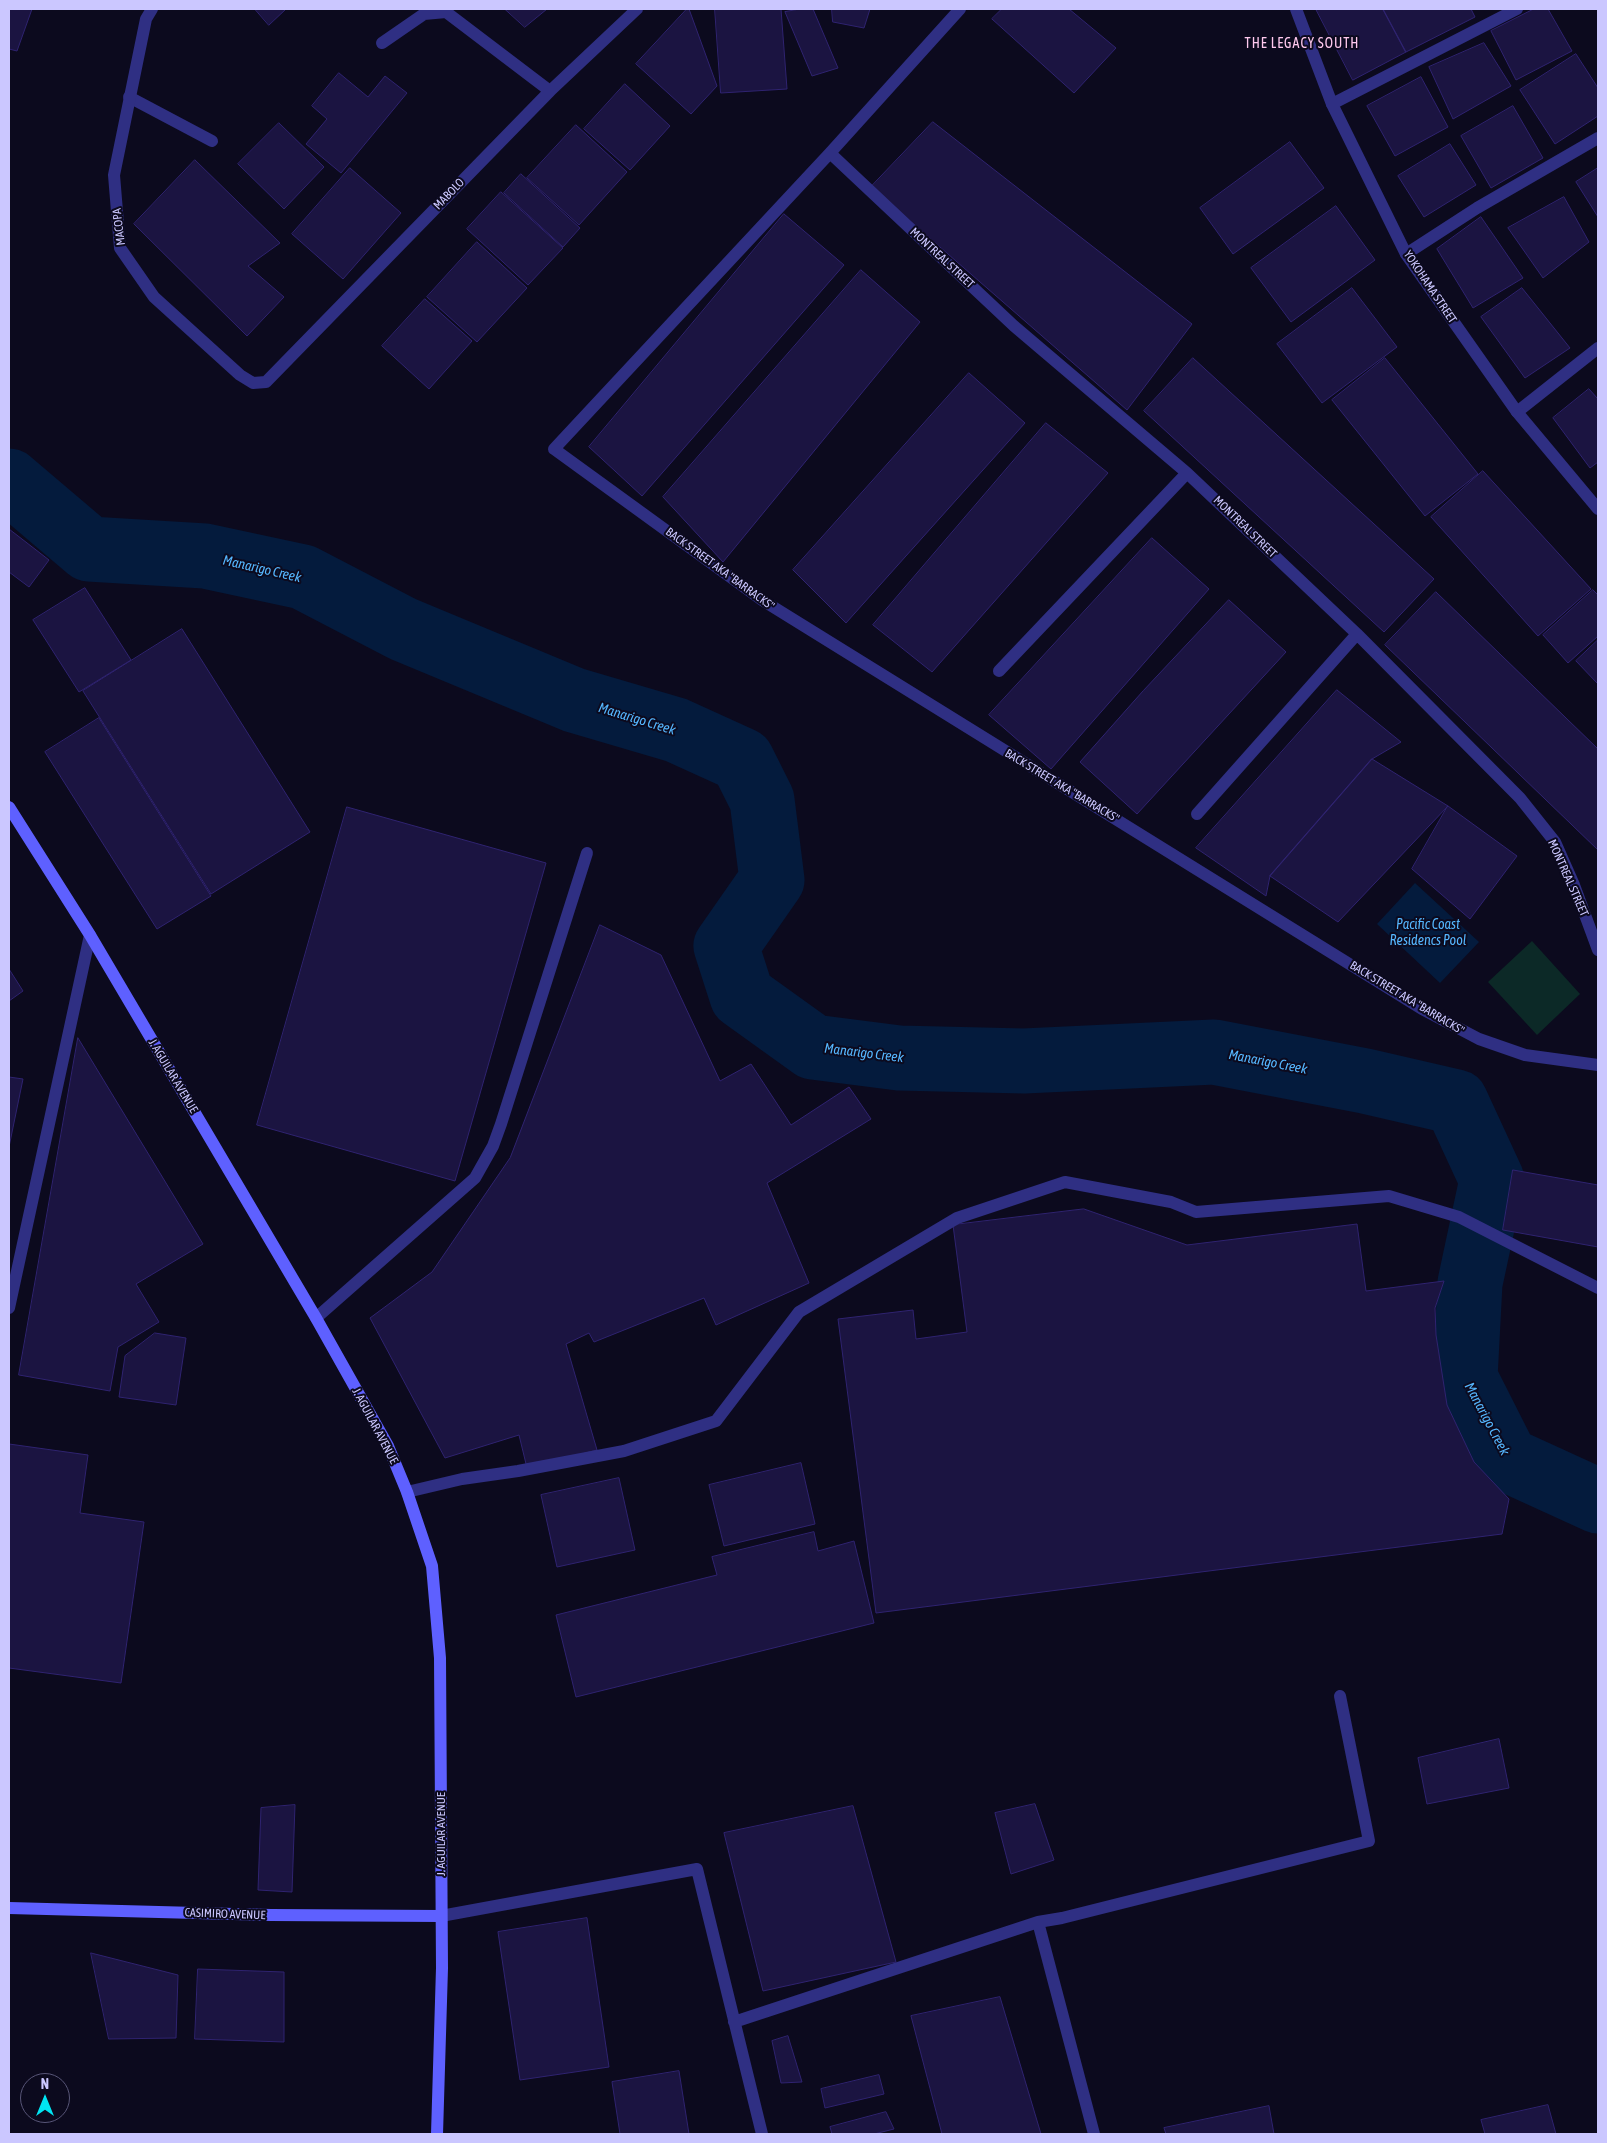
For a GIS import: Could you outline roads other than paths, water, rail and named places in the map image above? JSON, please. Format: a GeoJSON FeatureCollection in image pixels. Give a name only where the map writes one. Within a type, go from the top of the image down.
{"type":"FeatureCollection","features":[{"type":"Feature","properties":{"kind":"main road","name":"J. AGUILAR AVENUE"},"geometry":{"type":"LineString","coordinates":[[9,807],[90,935],[316,1318],[388,1446],[407,1492],[432,1566],[440,1658],[442,1968],[437,2134]]}},
{"type":"Feature","properties":{"kind":"main road","name":"CASIMIRO AVENUE"},"geometry":{"type":"LineString","coordinates":[[9,1908],[271,1915],[441,1916]]}},
{"type":"Feature","properties":{"kind":"street","name":"MACOPA"},"geometry":{"type":"LineString","coordinates":[[152,9],[146,19],[114,175],[120,248],[154,297],[240,375],[253,383],[266,382]]}},
{"type":"Feature","properties":{"kind":"street","name":"MABOLO"},"geometry":{"type":"LineString","coordinates":[[266,382],[550,91],[636,9]]}},
{"type":"Feature","properties":{"kind":"street"},"geometry":{"type":"LineString","coordinates":[[830,153],[960,9]]}},
{"type":"Feature","properties":{"kind":"street","name":"YOKOHAMA STREET"},"geometry":{"type":"LineString","coordinates":[[1296,9],[1332,104],[1406,254],[1517,412],[1598,509]]}},
{"type":"Feature","properties":{"kind":"street"},"geometry":{"type":"LineString","coordinates":[[1332,104],[1517,9]]}},
{"type":"Feature","properties":{"kind":"street"},"geometry":{"type":"LineString","coordinates":[[382,43],[424,14],[446,12],[550,91]]}},
{"type":"Feature","properties":{"kind":"street"},"geometry":{"type":"LineString","coordinates":[[129,97],[212,141]]}},
{"type":"Feature","properties":{"kind":"street"},"geometry":{"type":"LineString","coordinates":[[1406,254],[1477,208],[1598,138]]}},
{"type":"Feature","properties":{"kind":"street","name":"BACK STREET AKA \"BARRACKS\""},"geometry":{"type":"LineString","coordinates":[[830,153],[554,448],[762,600],[1422,1009],[1478,1040],[1525,1055],[1598,1064]]}},
{"type":"Feature","properties":{"kind":"street","name":"MONTREAL STREET"},"geometry":{"type":"LineString","coordinates":[[830,153],[1014,326],[1187,473],[1356,634],[1520,798],[1554,842],[1574,885],[1598,950]]}},
{"type":"Feature","properties":{"kind":"street"},"geometry":{"type":"LineString","coordinates":[[1517,412],[1598,348]]}},
{"type":"Feature","properties":{"kind":"street"},"geometry":{"type":"LineString","coordinates":[[999,671],[1187,473]]}},
{"type":"Feature","properties":{"kind":"street"},"geometry":{"type":"LineString","coordinates":[[1197,814],[1356,634]]}},
{"type":"Feature","properties":{"kind":"street"},"geometry":{"type":"LineString","coordinates":[[316,1318],[475,1178],[493,1146],[501,1124],[587,853]]}},
{"type":"Feature","properties":{"kind":"street"},"geometry":{"type":"LineString","coordinates":[[9,1308],[90,935]]}},
{"type":"Feature","properties":{"kind":"street"},"geometry":{"type":"LineString","coordinates":[[407,1492],[462,1479],[518,1471],[624,1451],[716,1421],[799,1312],[957,1218],[1065,1182],[1172,1202],[1196,1212],[1389,1196],[1459,1217],[1598,1288]]}},
{"type":"Feature","properties":{"kind":"street"},"geometry":{"type":"LineString","coordinates":[[734,2022],[1038,1922],[1062,1918],[1370,1841],[1340,1696]]}},
{"type":"Feature","properties":{"kind":"street"},"geometry":{"type":"LineString","coordinates":[[441,1916],[697,1869],[762,2134]]}},
{"type":"Feature","properties":{"kind":"street"},"geometry":{"type":"LineString","coordinates":[[1038,1922],[1094,2134]]}},
{"type":"Feature","properties":{"kind":"water","name":"Pacific Coast Residencs Pool"},"geometry":{"type":"Polygon","coordinates":[[[1415,883],[1479,942],[1440,983],[1377,924],[1415,883]]]}},
{"type":"Feature","properties":{"kind":"waterway","name":"Manarigo Creek"},"geometry":{"type":"LineString","coordinates":[[9,481],[89,549],[205,556],[303,577],[403,629],[574,700],[676,730],[742,760],[762,800],[772,880],[726,946],[742,996],[813,1047],[899,1058],[1024,1061],[1214,1052],[1365,1081],[1456,1102],[1492,1180],[1470,1283],[1465,1378],[1506,1459],[1598,1501]]}},
{"type":"Feature","properties":{"kind":"district","name":"THE LEGACY SOUTH"},"geometry":{"type":"Point","coordinates":[1302,44]}}]}
